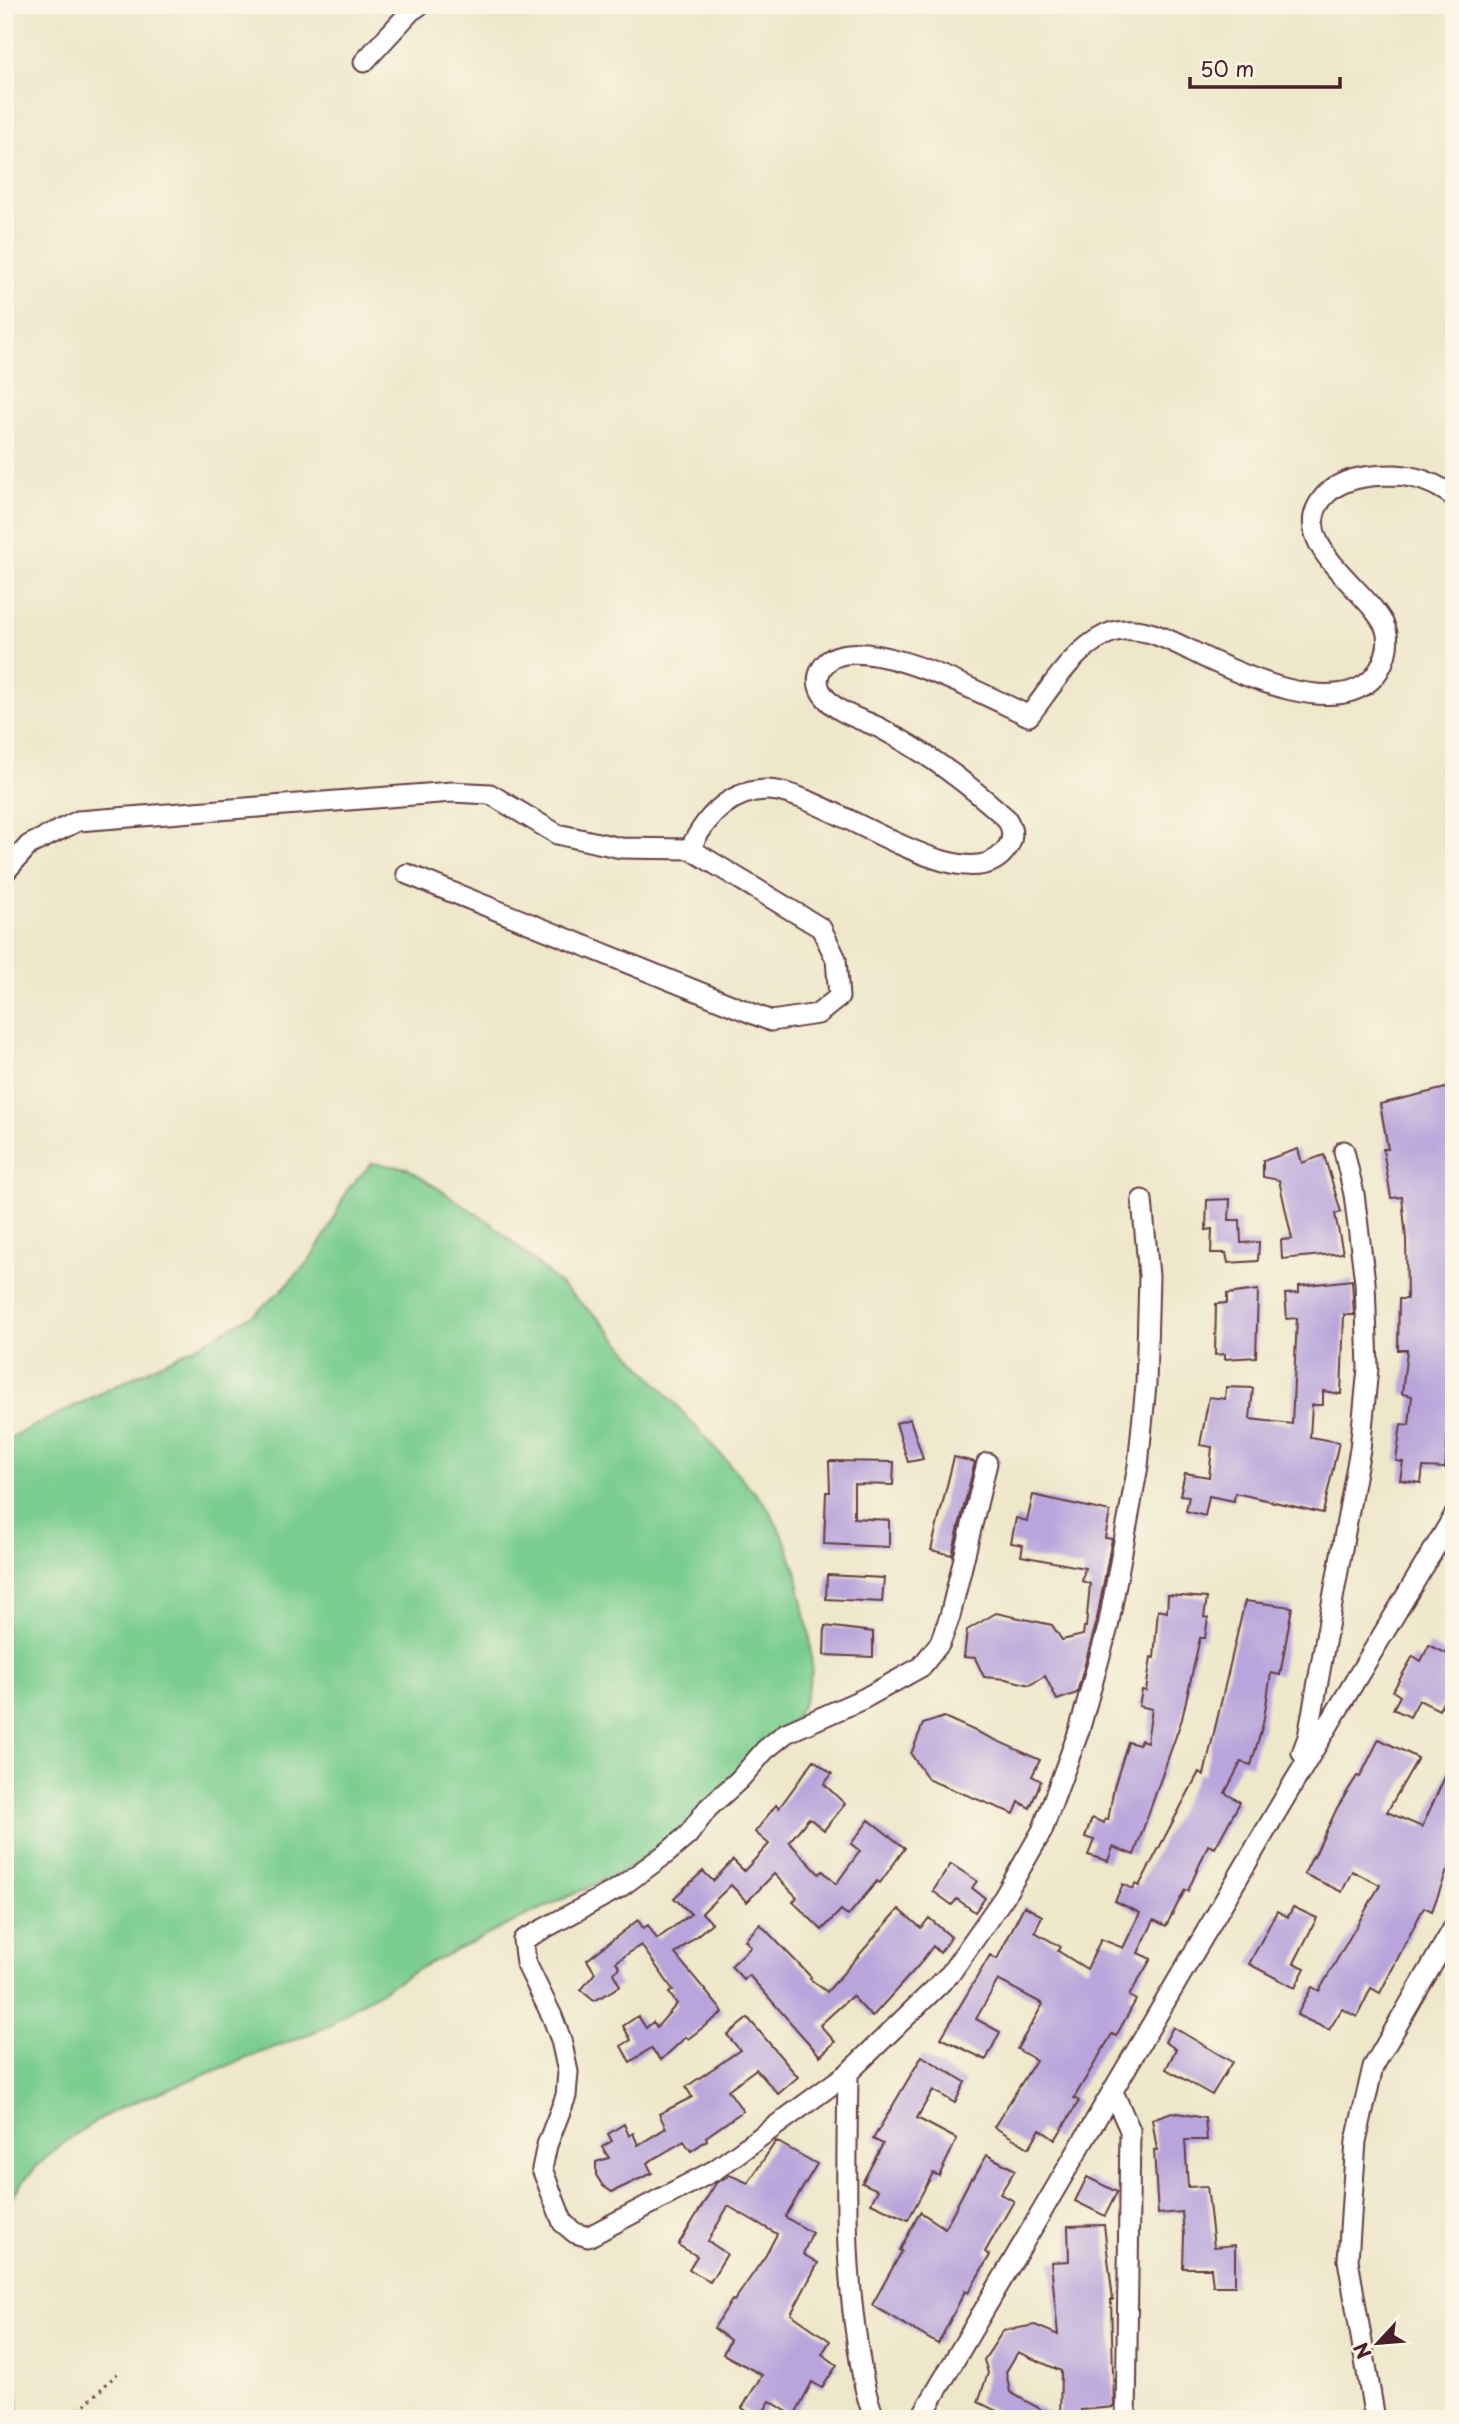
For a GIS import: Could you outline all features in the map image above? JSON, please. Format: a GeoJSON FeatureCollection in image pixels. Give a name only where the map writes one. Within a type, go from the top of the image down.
{"type":"FeatureCollection","features":[{"type":"Feature","properties":{"kind":"street"},"geometry":{"type":"LineString","coordinates":[[364,62],[411,11],[420,5]]}},
{"type":"Feature","properties":{"kind":"street"},"geometry":{"type":"LineString","coordinates":[[690,849],[701,827],[716,811],[743,794],[765,790],[786,793],[813,802],[944,863],[973,866],[995,860],[1006,851],[1012,839],[1011,826],[1006,818],[953,774],[915,748],[832,704],[820,690],[818,678],[820,670],[831,659],[857,652],[887,657],[964,686],[1030,716],[1067,667],[1094,642],[1117,631],[1138,631],[1159,636],[1231,670],[1298,691],[1328,694],[1355,690],[1369,682],[1378,671],[1385,658],[1388,641],[1385,628],[1315,538],[1313,523],[1318,504],[1339,484],[1376,475],[1400,475],[1424,480],[1446,490],[1454,497]]}},
{"type":"Feature","properties":{"kind":"street"},"geometry":{"type":"LineString","coordinates":[[5,872],[29,845],[78,821],[452,792],[491,794],[557,834],[621,848],[690,849],[821,928],[836,959],[839,997],[818,1014],[771,1021],[407,874]]}},
{"type":"Feature","properties":{"kind":"street"},"geometry":{"type":"LineString","coordinates":[[1287,1794],[1308,1737],[1360,1449],[1368,1368],[1365,1282],[1354,1194],[1344,1151]]}},
{"type":"Feature","properties":{"kind":"street"},"geometry":{"type":"LineString","coordinates":[[987,1463],[950,1616],[940,1643],[921,1667],[863,1699],[786,1733],[765,1750],[739,1780],[708,1808],[688,1835],[667,1853],[619,1888],[523,1940],[526,1964],[552,2016],[566,2059],[569,2084],[553,2126],[542,2169],[562,2224],[575,2233],[588,2237],[715,2170],[848,2073],[950,1974],[1004,1897],[1042,1831],[1079,1731],[1108,1627],[1138,1466],[1146,1385],[1149,1276],[1142,1199]]}},
{"type":"Feature","properties":{"kind":"street"},"geometry":{"type":"LineString","coordinates":[[920,2419],[1287,1794],[1454,1516]]}},
{"type":"Feature","properties":{"kind":"street"},"geometry":{"type":"LineString","coordinates":[[1375,2419],[1348,2260],[1356,2141],[1373,2067],[1454,1927]]}},
{"type":"Feature","properties":{"kind":"street"},"geometry":{"type":"LineString","coordinates":[[848,2073],[846,2196],[852,2311],[865,2396],[875,2419]]}},
{"type":"Feature","properties":{"kind":"street"},"geometry":{"type":"LineString","coordinates":[[1113,2092],[1130,2130],[1126,2419]]}},
{"type":"Feature","properties":{"kind":"path"},"geometry":{"type":"LineString","coordinates":[[69,2419],[120,2371]]}},
{"type":"Feature","properties":{"kind":"green space"},"geometry":{"type":"Polygon","coordinates":[[[372,1163],[407,1168],[492,1224],[599,1319],[766,1505],[784,1538],[796,1571],[810,1638],[812,1671],[804,1702],[786,1733],[718,1807],[659,1845],[633,1867],[420,1968],[356,2006],[329,2026],[105,2116],[72,2137],[41,2162],[5,2208],[5,1440],[195,1347],[254,1314],[282,1290],[309,1261],[330,1227],[347,1190],[372,1163]]]}},
{"type":"Feature","properties":{"kind":"green space"},"geometry":{"type":"Polygon","coordinates":[[[5,2349],[16,2389],[19,2419],[5,2419],[5,2349]]]}},
{"type":"Feature","properties":{"kind":"building"},"geometry":{"type":"Polygon","coordinates":[[[1454,1086],[1454,1401],[1451,1401],[1445,1468],[1423,1467],[1421,1483],[1400,1480],[1403,1462],[1396,1461],[1401,1424],[1409,1425],[1412,1396],[1402,1394],[1407,1350],[1398,1350],[1399,1299],[1407,1299],[1406,1239],[1402,1197],[1391,1198],[1383,1149],[1388,1149],[1380,1104],[1454,1086]]]}},
{"type":"Feature","properties":{"kind":"building"},"geometry":{"type":"Polygon","coordinates":[[[1298,1149],[1302,1163],[1324,1155],[1341,1212],[1335,1214],[1343,1253],[1282,1259],[1281,1240],[1292,1239],[1279,1180],[1263,1177],[1263,1161],[1298,1149]]]}},
{"type":"Feature","properties":{"kind":"building"},"geometry":{"type":"Polygon","coordinates":[[[1230,1199],[1229,1220],[1240,1220],[1241,1243],[1259,1242],[1258,1261],[1228,1263],[1226,1253],[1211,1253],[1212,1229],[1206,1230],[1207,1200],[1230,1199]]]}},
{"type":"Feature","properties":{"kind":"building"},"geometry":{"type":"Polygon","coordinates":[[[1352,1280],[1354,1315],[1344,1315],[1341,1394],[1323,1391],[1323,1405],[1312,1405],[1310,1437],[1339,1442],[1323,1513],[1235,1493],[1234,1501],[1209,1496],[1205,1516],[1186,1511],[1189,1496],[1180,1495],[1185,1473],[1209,1477],[1212,1447],[1200,1445],[1209,1397],[1225,1399],[1226,1387],[1253,1388],[1250,1419],[1292,1424],[1297,1318],[1287,1319],[1285,1294],[1299,1293],[1299,1286],[1352,1280]]]}},
{"type":"Feature","properties":{"kind":"building"},"geometry":{"type":"Polygon","coordinates":[[[1258,1290],[1256,1357],[1225,1359],[1225,1354],[1215,1355],[1216,1304],[1227,1303],[1227,1294],[1258,1290]]]}},
{"type":"Feature","properties":{"kind":"building"},"geometry":{"type":"Polygon","coordinates":[[[910,1419],[923,1459],[908,1462],[896,1423],[910,1419]]]}},
{"type":"Feature","properties":{"kind":"building"},"geometry":{"type":"Polygon","coordinates":[[[954,1457],[975,1462],[952,1555],[931,1550],[954,1457]]]}},
{"type":"Feature","properties":{"kind":"building"},"geometry":{"type":"Polygon","coordinates":[[[829,1461],[894,1462],[893,1485],[854,1484],[854,1518],[889,1520],[889,1547],[824,1544],[826,1492],[830,1492],[829,1461]]]}},
{"type":"Feature","properties":{"kind":"building"},"geometry":{"type":"Polygon","coordinates":[[[1033,1495],[1110,1512],[1105,1538],[1112,1539],[1096,1624],[1077,1693],[1057,1700],[1045,1676],[1030,1685],[984,1677],[975,1658],[964,1657],[967,1630],[996,1613],[1052,1625],[1062,1640],[1083,1635],[1090,1584],[1082,1581],[1085,1568],[1021,1556],[1023,1545],[1011,1543],[1016,1518],[1027,1521],[1033,1495]]]}},
{"type":"Feature","properties":{"kind":"building"},"geometry":{"type":"Polygon","coordinates":[[[827,1575],[884,1578],[882,1602],[826,1599],[827,1575]]]}},
{"type":"Feature","properties":{"kind":"building"},"geometry":{"type":"Polygon","coordinates":[[[1168,1595],[1207,1598],[1205,1638],[1200,1638],[1182,1719],[1134,1855],[1113,1847],[1108,1861],[1088,1855],[1094,1840],[1085,1837],[1092,1818],[1104,1823],[1105,1819],[1108,1820],[1114,1787],[1128,1742],[1139,1745],[1141,1740],[1147,1742],[1152,1709],[1139,1706],[1142,1690],[1146,1691],[1151,1657],[1154,1658],[1158,1610],[1167,1612],[1168,1595]]]}},
{"type":"Feature","properties":{"kind":"building"},"geometry":{"type":"Polygon","coordinates":[[[1245,1601],[1292,1607],[1280,1675],[1271,1673],[1263,1724],[1251,1765],[1241,1762],[1225,1793],[1240,1802],[1215,1848],[1208,1845],[1188,1891],[1185,1890],[1166,1926],[1154,1920],[1138,1953],[1151,1959],[1129,1996],[1136,2000],[1116,2036],[1112,2034],[1074,2098],[1079,2101],[1055,2140],[1040,2129],[1029,2148],[994,2127],[1036,2060],[1017,2049],[1043,2004],[998,1980],[976,2019],[1000,2032],[986,2060],[941,2038],[990,1955],[997,1959],[1024,1906],[1042,1916],[1035,1932],[1061,1947],[1058,1951],[1087,1969],[1101,1939],[1123,1948],[1140,1913],[1115,1901],[1123,1884],[1133,1889],[1135,1884],[1139,1886],[1199,1772],[1204,1775],[1245,1601]]]}},
{"type":"Feature","properties":{"kind":"building"},"geometry":{"type":"Polygon","coordinates":[[[825,1626],[873,1632],[873,1657],[824,1655],[825,1626]]]}},
{"type":"Feature","properties":{"kind":"building"},"geometry":{"type":"Polygon","coordinates":[[[1429,1645],[1454,1657],[1454,1681],[1439,1710],[1419,1700],[1410,1717],[1393,1709],[1400,1696],[1393,1691],[1413,1656],[1421,1661],[1429,1645]]]}},
{"type":"Feature","properties":{"kind":"building"},"geometry":{"type":"Polygon","coordinates":[[[944,1717],[1040,1760],[1032,1776],[1041,1781],[1030,1808],[1019,1802],[1014,1814],[929,1780],[911,1754],[923,1724],[944,1717]]]}},
{"type":"Feature","properties":{"kind":"building"},"geometry":{"type":"Polygon","coordinates":[[[1379,1739],[1418,1758],[1387,1812],[1422,1827],[1454,1757],[1454,1874],[1447,1871],[1432,1911],[1424,1907],[1380,1993],[1371,1988],[1357,2017],[1342,2009],[1329,2030],[1297,2015],[1312,1987],[1319,1991],[1380,1885],[1352,1871],[1342,1892],[1304,1874],[1337,1808],[1357,1776],[1360,1777],[1379,1739]]]}},
{"type":"Feature","properties":{"kind":"building"},"geometry":{"type":"Polygon","coordinates":[[[814,1760],[832,1774],[824,1784],[845,1804],[824,1830],[809,1818],[789,1842],[819,1874],[823,1871],[836,1884],[860,1851],[851,1844],[869,1820],[905,1848],[880,1883],[877,1881],[848,1916],[841,1910],[822,1930],[793,1902],[797,1897],[774,1874],[747,1902],[731,1885],[702,1913],[712,1923],[675,1954],[723,2012],[688,2039],[686,2037],[661,2060],[651,2048],[630,2062],[621,2046],[631,2040],[623,2026],[638,2016],[646,2028],[653,2022],[657,2027],[677,2004],[669,1993],[673,1990],[641,1945],[616,1962],[620,1968],[613,1973],[620,1986],[594,2001],[581,1990],[595,1973],[587,1960],[638,1920],[643,1928],[648,1925],[657,1939],[691,1914],[674,1898],[703,1871],[713,1881],[733,1860],[744,1871],[769,1844],[755,1832],[776,1805],[779,1808],[814,1760]]]}},
{"type":"Feature","properties":{"kind":"building"},"geometry":{"type":"Polygon","coordinates":[[[951,1864],[977,1881],[972,1888],[985,1898],[975,1912],[957,1899],[952,1905],[933,1891],[951,1864]]]}},
{"type":"Feature","properties":{"kind":"building"},"geometry":{"type":"Polygon","coordinates":[[[1293,1907],[1317,1918],[1294,1963],[1305,1968],[1295,1988],[1249,1964],[1277,1911],[1288,1917],[1293,1907]]]}},
{"type":"Feature","properties":{"kind":"building"},"geometry":{"type":"Polygon","coordinates":[[[899,1909],[921,1928],[929,1918],[951,1937],[940,1953],[933,1946],[872,2017],[852,1996],[820,2025],[835,2042],[820,2056],[749,1975],[744,1980],[731,1966],[751,1947],[745,1940],[760,1924],[810,1979],[827,1992],[899,1909]]]}},
{"type":"Feature","properties":{"kind":"building"},"geometry":{"type":"Polygon","coordinates":[[[748,2018],[798,2077],[778,2094],[756,2069],[728,2090],[743,2111],[706,2137],[707,2140],[691,2151],[684,2141],[647,2163],[652,2173],[612,2192],[603,2186],[596,2175],[596,2162],[609,2158],[602,2147],[612,2141],[608,2134],[624,2124],[629,2136],[633,2133],[638,2145],[666,2128],[659,2114],[692,2097],[686,2087],[740,2050],[727,2035],[748,2018]]]}},
{"type":"Feature","properties":{"kind":"building"},"geometry":{"type":"Polygon","coordinates":[[[1173,2027],[1232,2062],[1212,2095],[1166,2069],[1176,2049],[1165,2042],[1173,2027]]]}},
{"type":"Feature","properties":{"kind":"building"},"geometry":{"type":"Polygon","coordinates":[[[922,2056],[965,2082],[955,2103],[933,2090],[917,2118],[957,2139],[939,2176],[933,2173],[908,2220],[871,2203],[878,2190],[862,2183],[883,2144],[873,2139],[922,2056]]]}},
{"type":"Feature","properties":{"kind":"building"},"geometry":{"type":"Polygon","coordinates":[[[1172,2112],[1205,2118],[1207,2140],[1185,2140],[1188,2187],[1207,2186],[1214,2247],[1235,2245],[1235,2286],[1213,2286],[1211,2268],[1183,2268],[1182,2212],[1158,2214],[1154,2150],[1157,2150],[1152,2119],[1172,2112]]]}},
{"type":"Feature","properties":{"kind":"building"},"geometry":{"type":"Polygon","coordinates":[[[776,2141],[817,2164],[785,2217],[812,2233],[803,2254],[818,2263],[791,2314],[830,2341],[822,2354],[837,2365],[822,2388],[812,2382],[794,2416],[770,2401],[759,2419],[742,2408],[762,2375],[723,2354],[730,2340],[714,2328],[766,2255],[777,2234],[728,2206],[708,2241],[727,2254],[710,2282],[689,2269],[697,2256],[678,2245],[716,2183],[730,2175],[748,2183],[776,2141]]]}},
{"type":"Feature","properties":{"kind":"building"},"geometry":{"type":"Polygon","coordinates":[[[987,2155],[1015,2170],[1000,2194],[1014,2201],[985,2252],[990,2255],[968,2293],[965,2291],[938,2344],[872,2305],[920,2212],[945,2228],[971,2178],[973,2179],[987,2155]]]}},
{"type":"Feature","properties":{"kind":"building"},"geometry":{"type":"Polygon","coordinates":[[[1087,2177],[1117,2192],[1105,2216],[1075,2201],[1087,2177]]]}},
{"type":"Feature","properties":{"kind":"building"},"geometry":{"type":"Polygon","coordinates":[[[1104,2225],[1113,2300],[1114,2407],[1081,2410],[1082,2419],[1060,2419],[1061,2371],[1018,2352],[1006,2372],[1010,2392],[1058,2419],[1002,2419],[1003,2414],[978,2402],[988,2373],[984,2360],[1003,2331],[1035,2325],[1058,2335],[1051,2262],[1069,2261],[1068,2226],[1104,2225]]]}}]}
